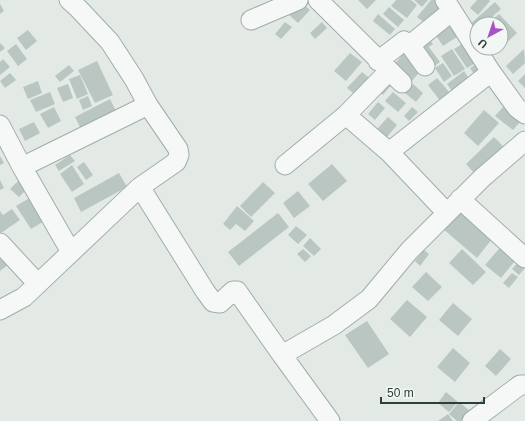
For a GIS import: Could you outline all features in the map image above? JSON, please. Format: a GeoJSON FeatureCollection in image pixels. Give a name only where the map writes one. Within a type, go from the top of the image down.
{"type":"FeatureCollection","features":[{"type":"Feature","properties":{"kind":"street"},"geometry":{"type":"LineString","coordinates":[[0,310],[24,297],[140,187],[176,162],[179,155],[178,149],[148,105],[134,79],[110,42],[69,0]]}},
{"type":"Feature","properties":{"kind":"street"},"geometry":{"type":"LineString","coordinates":[[251,20],[298,0]]}},
{"type":"Feature","properties":{"kind":"street"},"geometry":{"type":"LineString","coordinates":[[318,0],[390,72]]}},
{"type":"Feature","properties":{"kind":"street"},"geometry":{"type":"LineString","coordinates":[[285,165],[346,115],[390,72],[407,43],[449,5],[491,72],[517,108],[525,114]]}},
{"type":"Feature","properties":{"kind":"street"},"geometry":{"type":"LineString","coordinates":[[407,43],[425,66]]}},
{"type":"Feature","properties":{"kind":"street"},"geometry":{"type":"LineString","coordinates":[[389,152],[491,72]]}},
{"type":"Feature","properties":{"kind":"street"},"geometry":{"type":"LineString","coordinates":[[22,167],[148,105]]}},
{"type":"Feature","properties":{"kind":"street"},"geometry":{"type":"LineString","coordinates":[[346,115],[389,152],[447,213]]}},
{"type":"Feature","properties":{"kind":"street"},"geometry":{"type":"LineString","coordinates":[[0,125],[22,167],[71,252]]}},
{"type":"Feature","properties":{"kind":"street"},"geometry":{"type":"LineString","coordinates":[[282,355],[334,325],[368,299],[409,251],[460,199],[525,141]]}},
{"type":"Feature","properties":{"kind":"street"},"geometry":{"type":"LineString","coordinates":[[140,187],[213,302],[220,303],[233,291],[237,290],[330,421]]}},
{"type":"Feature","properties":{"kind":"street"},"geometry":{"type":"LineString","coordinates":[[460,199],[525,258]]}},
{"type":"Feature","properties":{"kind":"street"},"geometry":{"type":"LineString","coordinates":[[0,243],[38,284]]}},
{"type":"Feature","properties":{"kind":"street"},"geometry":{"type":"LineString","coordinates":[[472,421],[520,385],[525,385]]}},
{"type":"Feature","properties":{"kind":"building"},"geometry":{"type":"Polygon","coordinates":[[[358,0],[376,0],[367,9],[358,0]]]}},
{"type":"Feature","properties":{"kind":"building"},"geometry":{"type":"Polygon","coordinates":[[[396,0],[411,0],[417,5],[407,18],[391,6],[396,0]]]}},
{"type":"Feature","properties":{"kind":"building"},"geometry":{"type":"Polygon","coordinates":[[[414,0],[428,0],[422,7],[414,0]]]}},
{"type":"Feature","properties":{"kind":"building"},"geometry":{"type":"Polygon","coordinates":[[[431,0],[434,0],[445,9],[430,27],[417,17],[431,0]]]}},
{"type":"Feature","properties":{"kind":"building"},"geometry":{"type":"Polygon","coordinates":[[[477,0],[490,1],[478,15],[470,8],[477,0]]]}},
{"type":"Feature","properties":{"kind":"building"},"geometry":{"type":"Polygon","coordinates":[[[301,2],[310,10],[298,23],[289,15],[301,2]]]}},
{"type":"Feature","properties":{"kind":"building"},"geometry":{"type":"Polygon","coordinates":[[[495,2],[501,9],[493,16],[479,16],[495,2]]]}},
{"type":"Feature","properties":{"kind":"building"},"geometry":{"type":"Polygon","coordinates":[[[0,4],[4,11],[0,14],[0,4]]]}},
{"type":"Feature","properties":{"kind":"building"},"geometry":{"type":"Polygon","coordinates":[[[389,7],[404,20],[398,27],[383,14],[389,7]]]}},
{"type":"Feature","properties":{"kind":"building"},"geometry":{"type":"Polygon","coordinates":[[[378,14],[395,29],[390,35],[373,21],[378,14]]]}},
{"type":"Feature","properties":{"kind":"building"},"geometry":{"type":"Polygon","coordinates":[[[453,18],[463,33],[443,46],[433,31],[453,18]]]}},
{"type":"Feature","properties":{"kind":"building"},"geometry":{"type":"Polygon","coordinates":[[[285,22],[292,27],[281,39],[275,34],[285,22]]]}},
{"type":"Feature","properties":{"kind":"building"},"geometry":{"type":"Polygon","coordinates":[[[322,22],[327,28],[315,39],[310,33],[322,22]]]}},
{"type":"Feature","properties":{"kind":"building"},"geometry":{"type":"Polygon","coordinates":[[[509,25],[517,33],[509,40],[509,25]]]}},
{"type":"Feature","properties":{"kind":"building"},"geometry":{"type":"Polygon","coordinates":[[[28,30],[37,41],[26,50],[17,38],[28,30]]]}},
{"type":"Feature","properties":{"kind":"building"},"geometry":{"type":"Polygon","coordinates":[[[428,37],[433,44],[429,47],[440,62],[429,70],[413,48],[428,37]]]}},
{"type":"Feature","properties":{"kind":"building"},"geometry":{"type":"Polygon","coordinates":[[[467,41],[469,44],[469,56],[477,56],[480,60],[467,68],[454,49],[467,41]]]}},
{"type":"Feature","properties":{"kind":"building"},"geometry":{"type":"Polygon","coordinates":[[[0,43],[5,48],[0,52],[0,43]]]}},
{"type":"Feature","properties":{"kind":"building"},"geometry":{"type":"Polygon","coordinates":[[[16,44],[27,59],[18,66],[7,51],[16,44]]]}},
{"type":"Feature","properties":{"kind":"building"},"geometry":{"type":"Polygon","coordinates":[[[452,49],[465,69],[454,76],[441,56],[452,49]]]}},
{"type":"Feature","properties":{"kind":"building"},"geometry":{"type":"Polygon","coordinates":[[[524,49],[525,63],[513,74],[506,66],[524,49]]]}},
{"type":"Feature","properties":{"kind":"building"},"geometry":{"type":"Polygon","coordinates":[[[406,51],[424,67],[410,83],[392,67],[406,51]]]}},
{"type":"Feature","properties":{"kind":"building"},"geometry":{"type":"Polygon","coordinates":[[[350,53],[362,62],[346,81],[334,71],[350,53]]]}},
{"type":"Feature","properties":{"kind":"building"},"geometry":{"type":"Polygon","coordinates":[[[3,59],[10,67],[0,75],[0,62],[3,59]]]}},
{"type":"Feature","properties":{"kind":"building"},"geometry":{"type":"Polygon","coordinates":[[[97,61],[113,95],[95,103],[78,70],[97,61]]]}},
{"type":"Feature","properties":{"kind":"building"},"geometry":{"type":"Polygon","coordinates":[[[480,62],[486,70],[476,77],[470,68],[480,62]]]}},
{"type":"Feature","properties":{"kind":"building"},"geometry":{"type":"Polygon","coordinates":[[[443,63],[452,76],[444,82],[435,68],[443,63]]]}},
{"type":"Feature","properties":{"kind":"building"},"geometry":{"type":"Polygon","coordinates":[[[69,65],[74,71],[60,82],[55,76],[69,65]]]}},
{"type":"Feature","properties":{"kind":"building"},"geometry":{"type":"Polygon","coordinates":[[[464,71],[471,81],[454,94],[447,84],[464,71]]]}},
{"type":"Feature","properties":{"kind":"building"},"geometry":{"type":"Polygon","coordinates":[[[362,72],[372,80],[358,97],[347,88],[362,72]]]}},
{"type":"Feature","properties":{"kind":"building"},"geometry":{"type":"Polygon","coordinates":[[[10,73],[16,80],[5,88],[0,81],[10,73]]]}},
{"type":"Feature","properties":{"kind":"building"},"geometry":{"type":"Polygon","coordinates":[[[525,74],[525,88],[518,81],[525,74]]]}},
{"type":"Feature","properties":{"kind":"building"},"geometry":{"type":"Polygon","coordinates":[[[80,75],[88,94],[77,99],[69,79],[80,75]]]}},
{"type":"Feature","properties":{"kind":"building"},"geometry":{"type":"Polygon","coordinates":[[[386,78],[392,84],[383,95],[376,89],[386,78]]]}},
{"type":"Feature","properties":{"kind":"building"},"geometry":{"type":"Polygon","coordinates":[[[437,78],[451,94],[441,102],[428,85],[437,78]]]}},
{"type":"Feature","properties":{"kind":"building"},"geometry":{"type":"Polygon","coordinates":[[[38,81],[42,93],[28,99],[23,87],[38,81]]]}},
{"type":"Feature","properties":{"kind":"building"},"geometry":{"type":"Polygon","coordinates":[[[68,84],[73,98],[63,102],[57,88],[68,84]]]}},
{"type":"Feature","properties":{"kind":"building"},"geometry":{"type":"Polygon","coordinates":[[[413,84],[423,93],[416,102],[405,93],[413,84]]]}},
{"type":"Feature","properties":{"kind":"building"},"geometry":{"type":"Polygon","coordinates":[[[50,92],[55,104],[36,112],[30,100],[50,92]]]}},
{"type":"Feature","properties":{"kind":"building"},"geometry":{"type":"Polygon","coordinates":[[[393,92],[406,103],[398,112],[385,101],[393,92]]]}},
{"type":"Feature","properties":{"kind":"building"},"geometry":{"type":"Polygon","coordinates":[[[88,96],[92,106],[83,110],[79,100],[88,96]]]}},
{"type":"Feature","properties":{"kind":"building"},"geometry":{"type":"Polygon","coordinates":[[[110,99],[117,113],[82,131],[75,117],[110,99]]]}},
{"type":"Feature","properties":{"kind":"building"},"geometry":{"type":"Polygon","coordinates":[[[378,102],[385,108],[375,120],[368,114],[378,102]]]}},
{"type":"Feature","properties":{"kind":"building"},"geometry":{"type":"Polygon","coordinates":[[[54,107],[61,121],[48,128],[40,114],[54,107]]]}},
{"type":"Feature","properties":{"kind":"building"},"geometry":{"type":"Polygon","coordinates":[[[412,107],[418,112],[409,121],[404,116],[412,107]]]}},
{"type":"Feature","properties":{"kind":"building"},"geometry":{"type":"Polygon","coordinates":[[[503,107],[520,122],[513,130],[495,116],[503,107]]]}},
{"type":"Feature","properties":{"kind":"building"},"geometry":{"type":"Polygon","coordinates":[[[484,110],[499,123],[478,146],[464,133],[484,110]]]}},
{"type":"Feature","properties":{"kind":"building"},"geometry":{"type":"Polygon","coordinates":[[[388,117],[397,125],[387,137],[377,129],[388,117]]]}},
{"type":"Feature","properties":{"kind":"building"},"geometry":{"type":"Polygon","coordinates":[[[34,122],[40,133],[25,141],[19,129],[34,122]]]}},
{"type":"Feature","properties":{"kind":"building"},"geometry":{"type":"Polygon","coordinates":[[[494,137],[505,148],[476,175],[466,164],[494,137]]]}},
{"type":"Feature","properties":{"kind":"building"},"geometry":{"type":"Polygon","coordinates":[[[70,155],[75,161],[59,171],[55,165],[70,155]]]}},
{"type":"Feature","properties":{"kind":"building"},"geometry":{"type":"Polygon","coordinates":[[[0,156],[4,163],[0,165],[0,156]]]}},
{"type":"Feature","properties":{"kind":"building"},"geometry":{"type":"Polygon","coordinates":[[[84,162],[93,175],[86,180],[77,167],[84,162]]]}},
{"type":"Feature","properties":{"kind":"building"},"geometry":{"type":"Polygon","coordinates":[[[332,164],[347,181],[323,201],[308,184],[332,164]]]}},
{"type":"Feature","properties":{"kind":"building"},"geometry":{"type":"Polygon","coordinates":[[[72,165],[84,184],[72,192],[60,174],[72,165]]]}},
{"type":"Feature","properties":{"kind":"building"},"geometry":{"type":"Polygon","coordinates":[[[119,173],[127,187],[81,212],[74,198],[119,173]]]}},
{"type":"Feature","properties":{"kind":"building"},"geometry":{"type":"Polygon","coordinates":[[[20,179],[29,187],[19,197],[10,189],[20,179]]]}},
{"type":"Feature","properties":{"kind":"building"},"geometry":{"type":"Polygon","coordinates":[[[0,180],[4,188],[0,190],[0,180]]]}},
{"type":"Feature","properties":{"kind":"building"},"geometry":{"type":"Polygon","coordinates":[[[263,182],[275,193],[251,217],[240,206],[263,182]]]}},
{"type":"Feature","properties":{"kind":"building"},"geometry":{"type":"Polygon","coordinates":[[[298,191],[310,206],[294,218],[283,203],[298,191]]]}},
{"type":"Feature","properties":{"kind":"building"},"geometry":{"type":"Polygon","coordinates":[[[33,196],[48,219],[31,229],[16,206],[33,196]]]}},
{"type":"Feature","properties":{"kind":"building"},"geometry":{"type":"Polygon","coordinates":[[[237,206],[254,221],[245,231],[236,224],[230,230],[223,224],[237,206]]]}},
{"type":"Feature","properties":{"kind":"building"},"geometry":{"type":"Polygon","coordinates":[[[12,209],[20,220],[1,233],[0,211],[3,215],[12,209]]]}},
{"type":"Feature","properties":{"kind":"building"},"geometry":{"type":"Polygon","coordinates":[[[457,210],[492,239],[477,258],[442,228],[457,210]]]}},
{"type":"Feature","properties":{"kind":"building"},"geometry":{"type":"Polygon","coordinates":[[[278,213],[289,227],[239,266],[228,252],[278,213]]]}},
{"type":"Feature","properties":{"kind":"building"},"geometry":{"type":"Polygon","coordinates":[[[296,226],[307,235],[298,244],[288,235],[296,226]]]}},
{"type":"Feature","properties":{"kind":"building"},"geometry":{"type":"Polygon","coordinates":[[[310,238],[321,249],[314,256],[303,246],[310,238]]]}},
{"type":"Feature","properties":{"kind":"building"},"geometry":{"type":"Polygon","coordinates":[[[504,243],[519,256],[501,278],[485,265],[504,243]]]}},
{"type":"Feature","properties":{"kind":"building"},"geometry":{"type":"Polygon","coordinates":[[[303,249],[311,256],[305,262],[297,254],[303,249]]]}},
{"type":"Feature","properties":{"kind":"building"},"geometry":{"type":"Polygon","coordinates":[[[462,249],[486,272],[473,285],[449,263],[462,249]]]}},
{"type":"Feature","properties":{"kind":"building"},"geometry":{"type":"Polygon","coordinates":[[[424,250],[429,254],[420,266],[415,261],[424,250]]]}},
{"type":"Feature","properties":{"kind":"building"},"geometry":{"type":"Polygon","coordinates":[[[0,253],[9,264],[0,271],[0,253]]]}},
{"type":"Feature","properties":{"kind":"building"},"geometry":{"type":"Polygon","coordinates":[[[522,258],[525,261],[525,268],[519,275],[512,269],[522,258]]]}},
{"type":"Feature","properties":{"kind":"building"},"geometry":{"type":"Polygon","coordinates":[[[426,272],[442,287],[428,301],[412,287],[426,272]]]}},
{"type":"Feature","properties":{"kind":"building"},"geometry":{"type":"Polygon","coordinates":[[[512,273],[518,277],[509,288],[503,283],[512,273]]]}},
{"type":"Feature","properties":{"kind":"building"},"geometry":{"type":"Polygon","coordinates":[[[407,300],[427,317],[410,337],[390,319],[407,300]]]}},
{"type":"Feature","properties":{"kind":"building"},"geometry":{"type":"Polygon","coordinates":[[[453,303],[472,319],[458,336],[439,320],[453,303]]]}},
{"type":"Feature","properties":{"kind":"building"},"geometry":{"type":"Polygon","coordinates":[[[367,321],[389,354],[368,368],[345,335],[367,321]]]}},
{"type":"Feature","properties":{"kind":"building"},"geometry":{"type":"Polygon","coordinates":[[[453,348],[470,363],[455,382],[437,367],[453,348]]]}},
{"type":"Feature","properties":{"kind":"building"},"geometry":{"type":"Polygon","coordinates":[[[500,349],[511,359],[496,376],[485,366],[500,349]]]}},
{"type":"Feature","properties":{"kind":"building"},"geometry":{"type":"Polygon","coordinates":[[[446,392],[458,402],[449,412],[438,403],[446,392]]]}},
{"type":"Feature","properties":{"kind":"building"},"geometry":{"type":"Polygon","coordinates":[[[459,402],[469,410],[461,421],[457,421],[449,414],[459,402]]]}},
{"type":"Feature","properties":{"kind":"building"},"geometry":{"type":"Polygon","coordinates":[[[448,414],[453,421],[438,421],[448,414]]]}}]}
